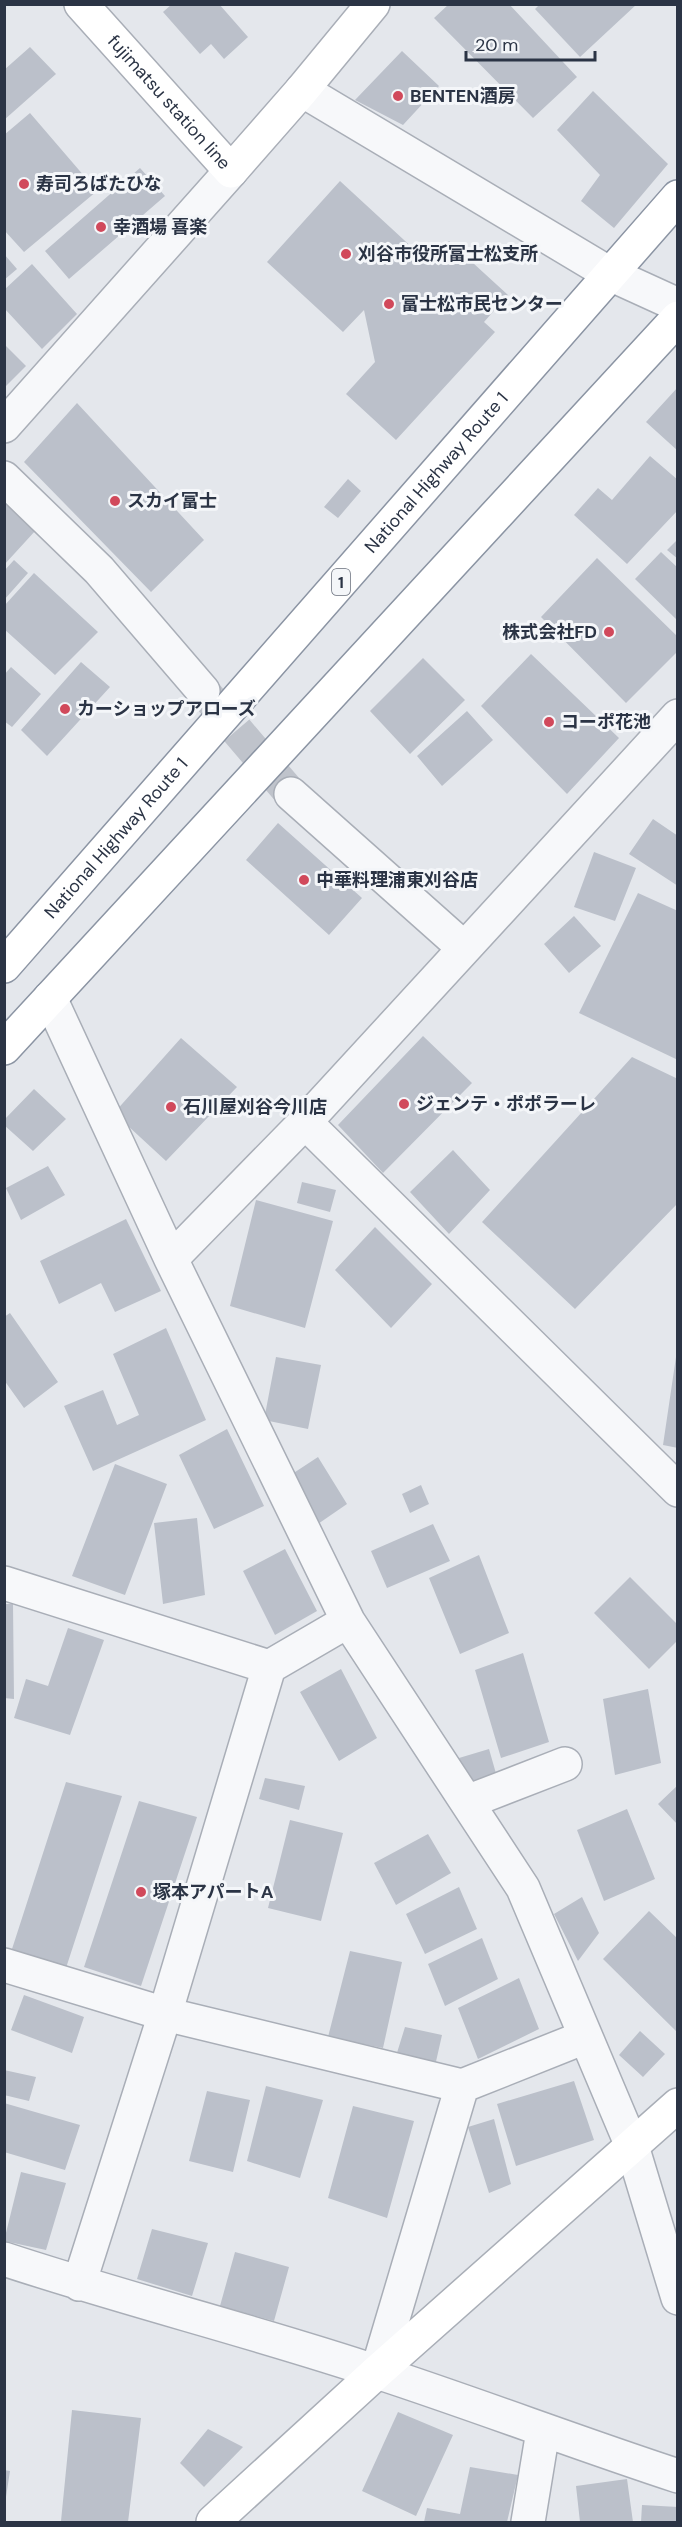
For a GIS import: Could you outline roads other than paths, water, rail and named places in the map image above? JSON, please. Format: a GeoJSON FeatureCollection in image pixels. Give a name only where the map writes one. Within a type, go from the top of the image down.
{"type":"FeatureCollection","features":[{"type":"Feature","properties":{"kind":"main road","name":"fujimatsu station line"},"geometry":{"type":"LineString","coordinates":[[81,4],[231,171],[374,4]]}},
{"type":"Feature","properties":{"kind":"main road","name":"National Highway Route 1"},"geometry":{"type":"LineString","coordinates":[[4,966],[678,197]]}},
{"type":"Feature","properties":{"kind":"main road"},"geometry":{"type":"LineString","coordinates":[[4,1048],[678,318]]}},
{"type":"Feature","properties":{"kind":"main road"},"geometry":{"type":"LineString","coordinates":[[213,2523],[377,2372],[678,2105]]}},
{"type":"Feature","properties":{"kind":"street"},"geometry":{"type":"LineString","coordinates":[[302,90],[610,274],[678,305]]}},
{"type":"Feature","properties":{"kind":"street"},"geometry":{"type":"LineString","coordinates":[[4,426],[231,171]]}},
{"type":"Feature","properties":{"kind":"street"},"geometry":{"type":"LineString","coordinates":[[4,478],[99,570],[203,691]]}},
{"type":"Feature","properties":{"kind":"street"},"geometry":{"type":"LineString","coordinates":[[171,1259],[305,1122],[678,716]]}},
{"type":"Feature","properties":{"kind":"street"},"geometry":{"type":"LineString","coordinates":[[291,794],[464,948]]}},
{"type":"Feature","properties":{"kind":"street"},"geometry":{"type":"LineString","coordinates":[[50,998],[171,1259],[348,1621],[523,1888],[632,2146],[678,2298]]}},
{"type":"Feature","properties":{"kind":"street"},"geometry":{"type":"LineString","coordinates":[[305,1122],[678,1490]]}},
{"type":"Feature","properties":{"kind":"street"},"geometry":{"type":"LineString","coordinates":[[4,1583],[269,1666]]}},
{"type":"Feature","properties":{"kind":"street"},"geometry":{"type":"LineString","coordinates":[[80,2284],[165,2014],[269,1666],[348,1621]]}},
{"type":"Feature","properties":{"kind":"street"},"geometry":{"type":"LineString","coordinates":[[467,1802],[565,1764]]}},
{"type":"Feature","properties":{"kind":"street"},"geometry":{"type":"LineString","coordinates":[[4,1965],[165,2014],[462,2086],[585,2037]]}},
{"type":"Feature","properties":{"kind":"street"},"geometry":{"type":"LineString","coordinates":[[377,2372],[462,2086]]}},
{"type":"Feature","properties":{"kind":"street"},"geometry":{"type":"LineString","coordinates":[[4,2259],[80,2284],[377,2372],[678,2476]]}},
{"type":"Feature","properties":{"kind":"street"},"geometry":{"type":"LineString","coordinates":[[528,2523],[543,2431]]}},
{"type":"Feature","properties":{"kind":"tunnel"},"geometry":{"type":"LineString","coordinates":[[205,693],[291,794]]}},
{"type":"Feature","properties":{"kind":"place","name":"BENTEN酒房"},"geometry":{"type":"Point","coordinates":[398,96]}},
{"type":"Feature","properties":{"kind":"place","name":"寿司ろばたひな"},"geometry":{"type":"Point","coordinates":[24,184]}},
{"type":"Feature","properties":{"kind":"place","name":"幸酒場 喜楽"},"geometry":{"type":"Point","coordinates":[101,227]}},
{"type":"Feature","properties":{"kind":"place","name":"刈谷市役所富士松支所"},"geometry":{"type":"Point","coordinates":[346,254]}},
{"type":"Feature","properties":{"kind":"place","name":"富士松市民センター"},"geometry":{"type":"Point","coordinates":[389,304]}},
{"type":"Feature","properties":{"kind":"place","name":"スカイ富士"},"geometry":{"type":"Point","coordinates":[115,501]}},
{"type":"Feature","properties":{"kind":"place","name":"株式会社FD"},"geometry":{"type":"Point","coordinates":[609,632]}},
{"type":"Feature","properties":{"kind":"place","name":"カーショップアローズ"},"geometry":{"type":"Point","coordinates":[65,709]}},
{"type":"Feature","properties":{"kind":"place","name":"コーポ花池"},"geometry":{"type":"Point","coordinates":[549,722]}},
{"type":"Feature","properties":{"kind":"place","name":"中華料理浦東刈谷店"},"geometry":{"type":"Point","coordinates":[304,880]}},
{"type":"Feature","properties":{"kind":"place","name":"ジェンテ・ポポラーレ"},"geometry":{"type":"Point","coordinates":[404,1104]}},
{"type":"Feature","properties":{"kind":"place","name":"石川屋刈谷今川店"},"geometry":{"type":"Point","coordinates":[171,1107]}},
{"type":"Feature","properties":{"kind":"place","name":"塚本アパートA"},"geometry":{"type":"Point","coordinates":[141,1892]}}]}
